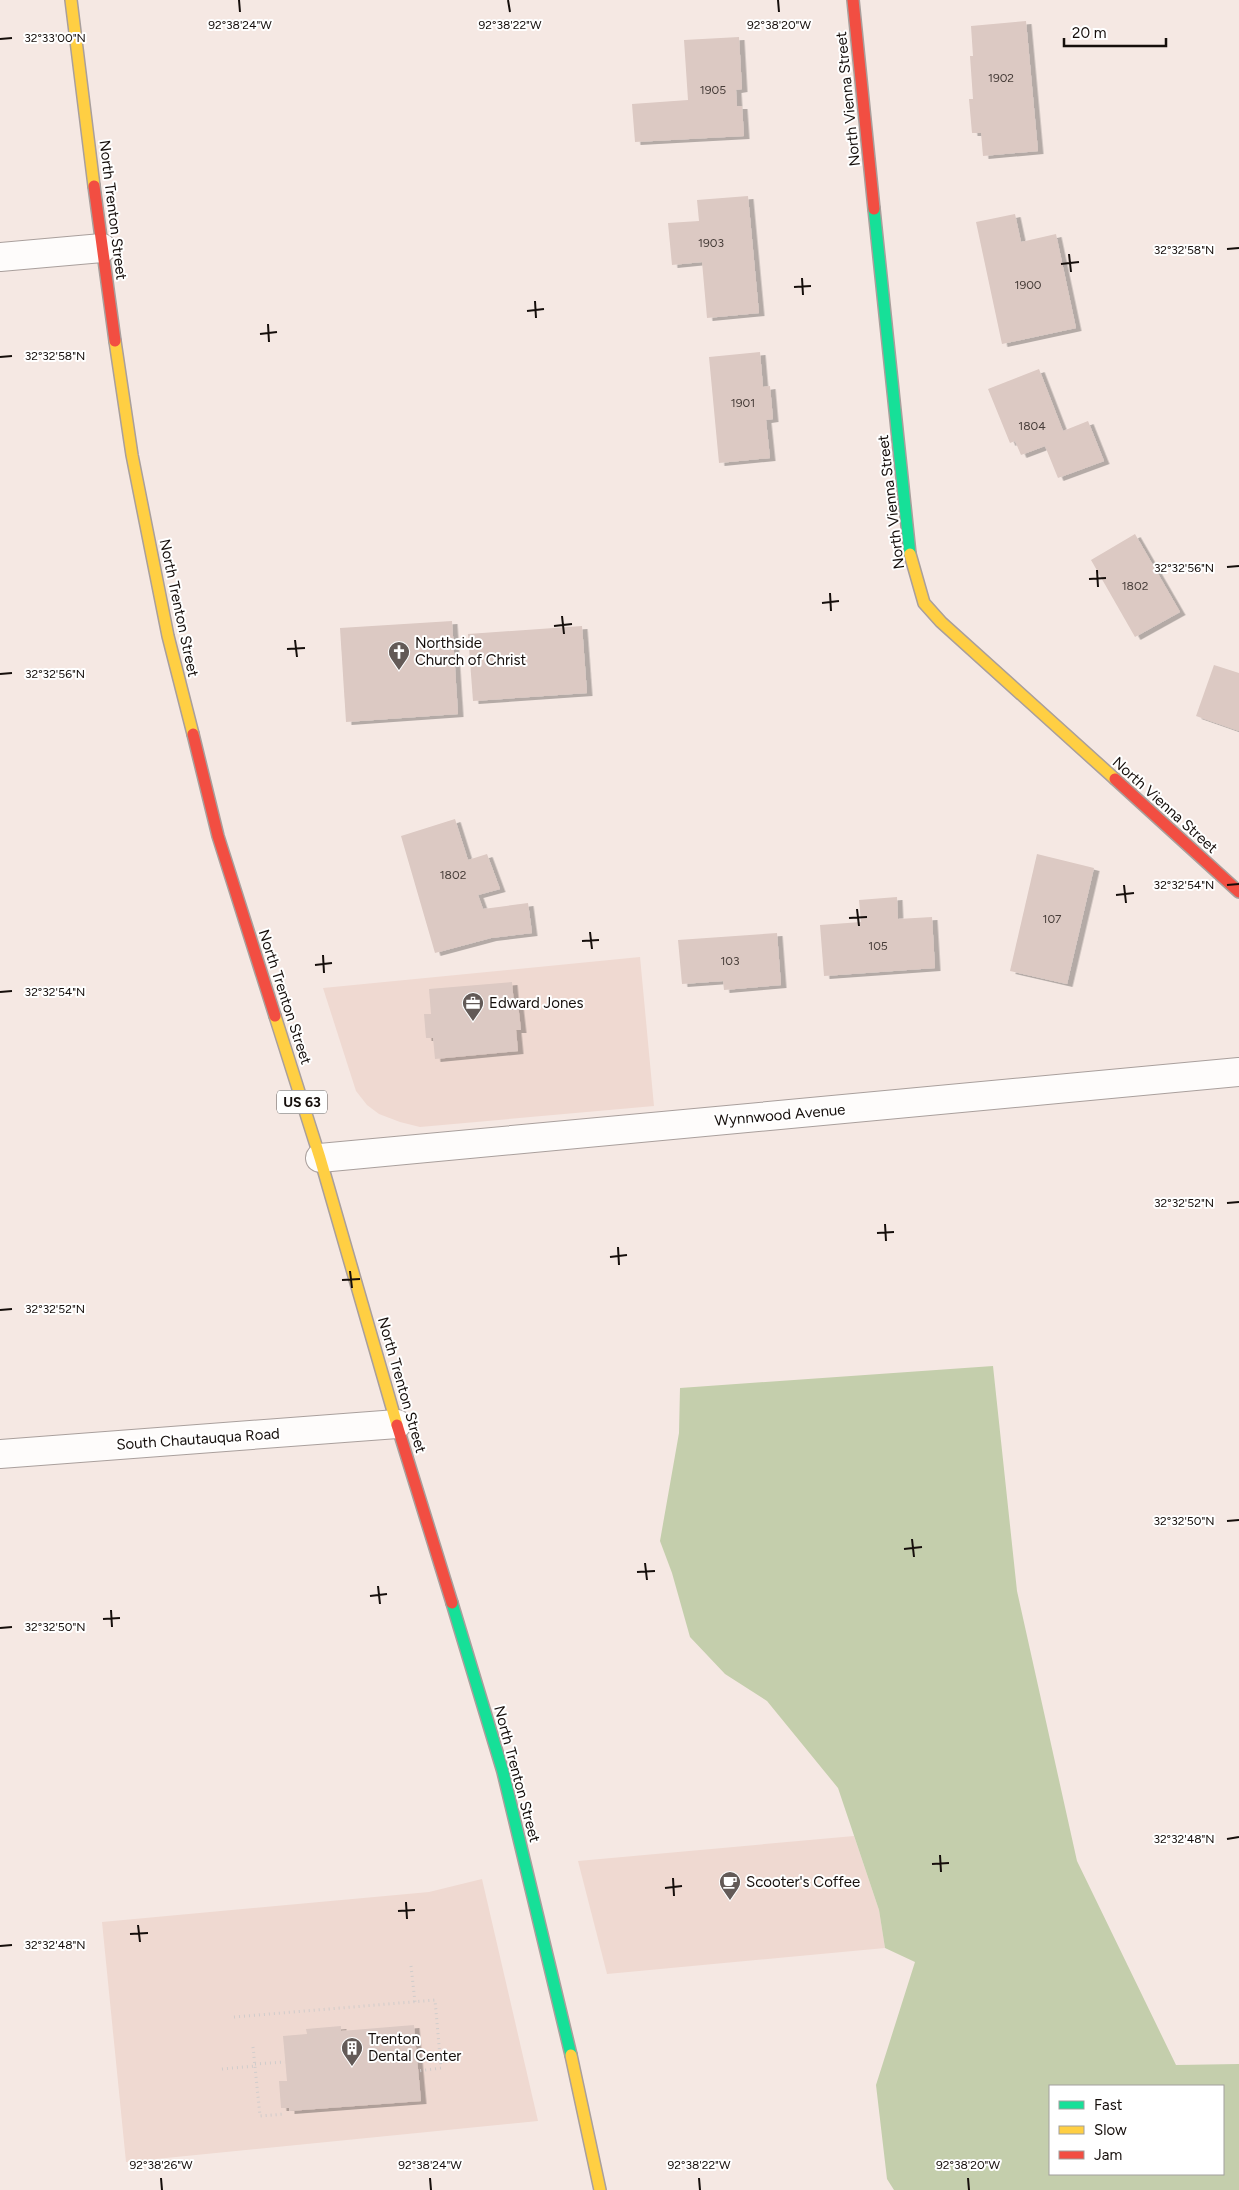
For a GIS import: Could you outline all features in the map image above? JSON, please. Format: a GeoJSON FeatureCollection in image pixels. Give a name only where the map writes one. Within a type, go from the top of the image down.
{"type":"FeatureCollection","features":[{"type":"Feature","properties":{"kind":"main road","name":"North Trenton Street"},"geometry":{"type":"LineString","coordinates":[[71,0],[102,248],[132,455],[168,636],[218,836],[320,1158],[397,1424],[503,1772],[561,2010],[600,2190]]}},
{"type":"Feature","properties":{"kind":"main road","name":"North Vienna Street"},"geometry":{"type":"LineString","coordinates":[[852,0],[910,556],[924,603],[941,622],[1239,892]]}},
{"type":"Feature","properties":{"kind":"street"},"geometry":{"type":"LineString","coordinates":[[0,257],[102,248]]}},
{"type":"Feature","properties":{"kind":"street","name":"Wynnwood Avenue"},"geometry":{"type":"LineString","coordinates":[[320,1158],[1239,1072]]}},
{"type":"Feature","properties":{"kind":"street","name":"South Chautauqua Road"},"geometry":{"type":"LineString","coordinates":[[0,1454],[397,1424]]}},
{"type":"Feature","properties":{"kind":"path"},"geometry":{"type":"LineString","coordinates":[[411,1966],[415,2002]]}},
{"type":"Feature","properties":{"kind":"path"},"geometry":{"type":"LineString","coordinates":[[234,2017],[435,2000],[441,2068],[418,2071]]}},
{"type":"Feature","properties":{"kind":"path"},"geometry":{"type":"LineString","coordinates":[[253,2047],[260,2116],[285,2114]]}},
{"type":"Feature","properties":{"kind":"path"},"geometry":{"type":"LineString","coordinates":[[222,2069],[285,2062]]}},
{"type":"Feature","properties":{"kind":"shaded area"},"geometry":{"type":"Polygon","coordinates":[[[640,957],[654,1106],[420,1127],[400,1122],[379,1114],[367,1105],[356,1091],[323,988],[640,957]]]}},
{"type":"Feature","properties":{"kind":"shaded area"},"geometry":{"type":"Polygon","coordinates":[[[854,1836],[879,1910],[885,1948],[607,1974],[578,1861],[854,1836]]]}},
{"type":"Feature","properties":{"kind":"shaded area"},"geometry":{"type":"Polygon","coordinates":[[[482,1879],[538,2121],[126,2162],[102,1922],[429,1892],[482,1879]]]}},
{"type":"Feature","properties":{"kind":"green space"},"geometry":{"type":"Polygon","coordinates":[[[993,1366],[1017,1591],[1077,1861],[1176,2065],[1239,2064],[1239,2190],[894,2190],[887,2179],[876,2085],[915,1962],[885,1948],[879,1910],[838,1788],[767,1701],[725,1674],[690,1637],[672,1573],[660,1541],[679,1433],[680,1388],[993,1366]]]}},
{"type":"Feature","properties":{"kind":"building"},"geometry":{"type":"Polygon","coordinates":[[[1026,21],[1038,151],[983,156],[981,133],[972,133],[969,99],[973,99],[970,56],[973,56],[971,26],[1026,21]]]}},
{"type":"Feature","properties":{"kind":"building"},"geometry":{"type":"Polygon","coordinates":[[[739,37],[742,89],[736,90],[737,106],[742,106],[744,136],[635,142],[632,104],[688,100],[684,40],[739,37]]]}},
{"type":"Feature","properties":{"kind":"building"},"geometry":{"type":"Polygon","coordinates":[[[748,196],[759,313],[707,318],[702,262],[672,265],[668,223],[699,221],[697,200],[748,196]]]}},
{"type":"Feature","properties":{"kind":"building"},"geometry":{"type":"Polygon","coordinates":[[[1015,214],[1021,242],[1056,234],[1076,328],[1002,344],[976,222],[1015,214]]]}},
{"type":"Feature","properties":{"kind":"building"},"geometry":{"type":"Polygon","coordinates":[[[760,352],[763,387],[770,386],[773,419],[766,420],[770,458],[719,463],[709,357],[760,352]]]}},
{"type":"Feature","properties":{"kind":"building"},"geometry":{"type":"Polygon","coordinates":[[[1039,369],[1063,431],[1088,421],[1104,461],[1058,478],[1045,446],[1021,455],[1015,441],[1010,443],[988,389],[1039,369]]]}},
{"type":"Feature","properties":{"kind":"building"},"geometry":{"type":"Polygon","coordinates":[[[1135,534],[1180,612],[1135,637],[1091,560],[1135,534]]]}},
{"type":"Feature","properties":{"kind":"building","name":"Northside Church of Christ"},"geometry":{"type":"Polygon","coordinates":[[[452,621],[458,714],[346,722],[340,628],[452,621]]]}},
{"type":"Feature","properties":{"kind":"building"},"geometry":{"type":"Polygon","coordinates":[[[582,626],[587,693],[473,701],[468,634],[582,626]]]}},
{"type":"Feature","properties":{"kind":"building"},"geometry":{"type":"Polygon","coordinates":[[[1214,665],[1239,673],[1239,731],[1196,716],[1214,665]]]}},
{"type":"Feature","properties":{"kind":"building"},"geometry":{"type":"Polygon","coordinates":[[[455,819],[468,860],[487,854],[500,889],[478,895],[483,909],[528,903],[532,933],[491,938],[435,953],[401,836],[455,819]]]}},
{"type":"Feature","properties":{"kind":"building"},"geometry":{"type":"Polygon","coordinates":[[[1037,854],[1094,868],[1067,984],[1010,971],[1037,854]]]}},
{"type":"Feature","properties":{"kind":"building"},"geometry":{"type":"Polygon","coordinates":[[[897,897],[898,919],[932,917],[935,968],[824,976],[820,925],[861,922],[859,900],[897,897]]]}},
{"type":"Feature","properties":{"kind":"building"},"geometry":{"type":"Polygon","coordinates":[[[777,933],[781,985],[724,990],[723,981],[682,984],[678,940],[777,933]]]}},
{"type":"Feature","properties":{"kind":"building","name":"Edward Jones"},"geometry":{"type":"Polygon","coordinates":[[[512,982],[514,1004],[518,1004],[521,1030],[516,1030],[518,1051],[435,1059],[433,1038],[426,1038],[424,1014],[431,1014],[429,989],[512,982]]]}},
{"type":"Feature","properties":{"kind":"building","name":"Trenton Dental Center"},"geometry":{"type":"Polygon","coordinates":[[[414,2025],[421,2101],[289,2111],[289,2108],[281,2108],[279,2081],[287,2081],[283,2036],[307,2034],[306,2029],[341,2026],[341,2031],[414,2025]]]}},
{"type":"Feature","properties":{"kind":"traffic: fast"},"geometry":{"type":"LineString","coordinates":[[874,209],[910,554]]}},
{"type":"Feature","properties":{"kind":"traffic: fast"},"geometry":{"type":"LineString","coordinates":[[452,1603],[503,1772],[571,2055]]}},
{"type":"Feature","properties":{"kind":"traffic: slow"},"geometry":{"type":"LineString","coordinates":[[71,0],[94,186]]}},
{"type":"Feature","properties":{"kind":"traffic: slow"},"geometry":{"type":"LineString","coordinates":[[115,341],[132,455],[168,636],[193,734]]}},
{"type":"Feature","properties":{"kind":"traffic: slow"},"geometry":{"type":"LineString","coordinates":[[910,554],[924,603],[941,622],[1115,779]]}},
{"type":"Feature","properties":{"kind":"traffic: slow"},"geometry":{"type":"LineString","coordinates":[[275,1016],[320,1158],[397,1425]]}},
{"type":"Feature","properties":{"kind":"traffic: slow"},"geometry":{"type":"LineString","coordinates":[[571,2055],[600,2190]]}},
{"type":"Feature","properties":{"kind":"traffic: jam"},"geometry":{"type":"LineString","coordinates":[[853,0],[874,209]]}},
{"type":"Feature","properties":{"kind":"traffic: jam"},"geometry":{"type":"LineString","coordinates":[[94,186],[115,341]]}},
{"type":"Feature","properties":{"kind":"traffic: jam"},"geometry":{"type":"LineString","coordinates":[[193,734],[218,836],[275,1016]]}},
{"type":"Feature","properties":{"kind":"traffic: jam"},"geometry":{"type":"LineString","coordinates":[[1115,779],[1239,892]]}},
{"type":"Feature","properties":{"kind":"traffic: jam"},"geometry":{"type":"LineString","coordinates":[[397,1425],[452,1603]]}},
{"type":"Feature","properties":{"kind":"place","name":"Northside Church of Christ"},"geometry":{"type":"Point","coordinates":[399,671]}},
{"type":"Feature","properties":{"kind":"place","name":"Edward Jones"},"geometry":{"type":"Point","coordinates":[473,1022]}},
{"type":"Feature","properties":{"kind":"place","name":"Scooter's Coffee"},"geometry":{"type":"Point","coordinates":[730,1901]}},
{"type":"Feature","properties":{"kind":"place","name":"Trenton Dental Center"},"geometry":{"type":"Point","coordinates":[352,2067]}}]}
